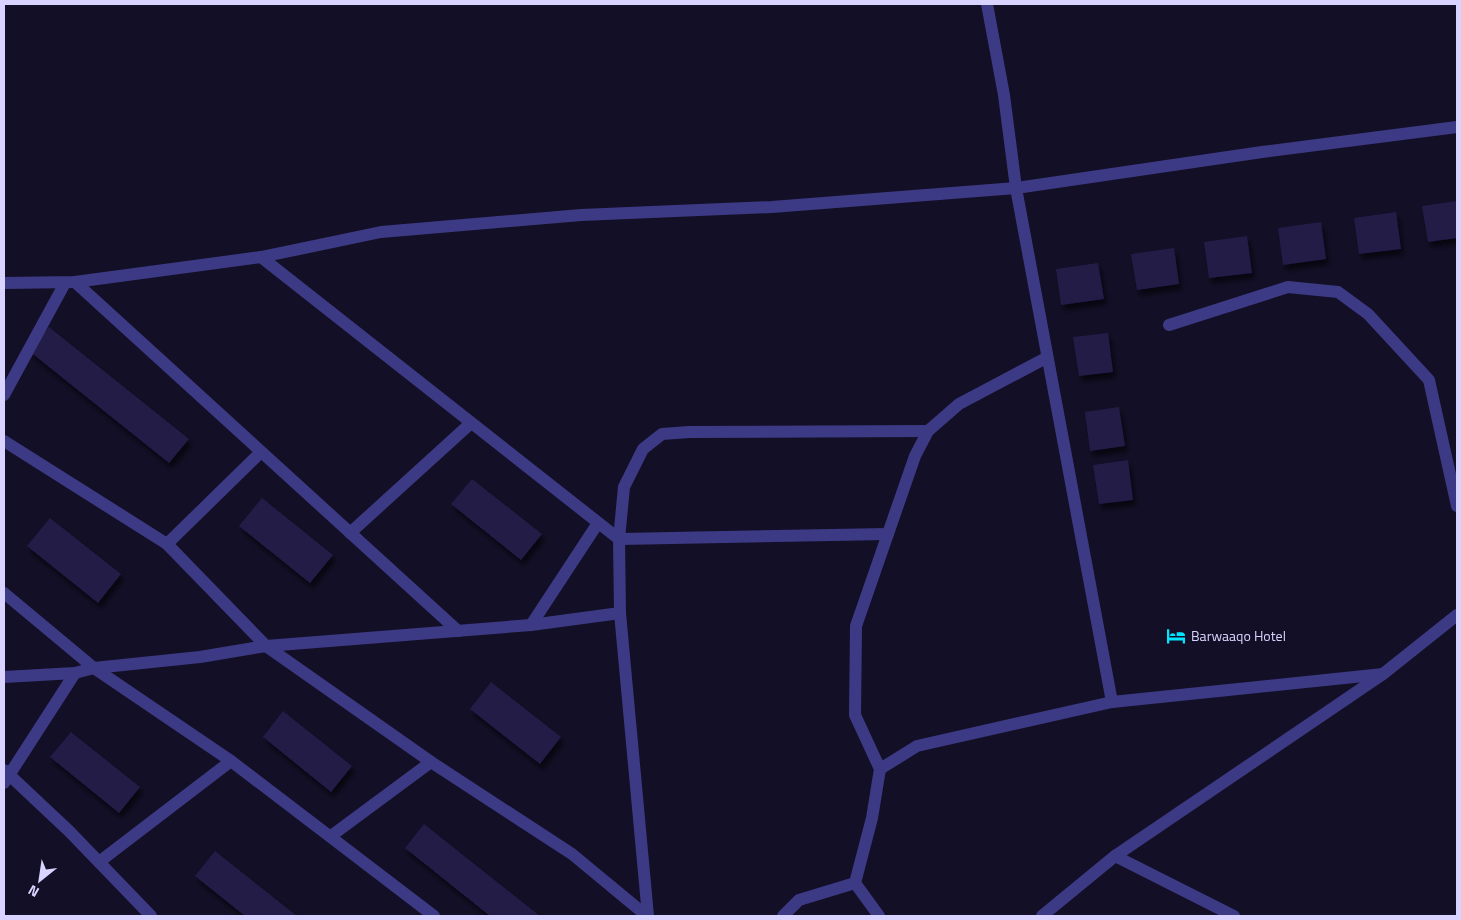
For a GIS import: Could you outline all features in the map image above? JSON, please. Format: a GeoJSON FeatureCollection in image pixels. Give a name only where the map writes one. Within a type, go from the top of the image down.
{"type":"FeatureCollection","features":[{"type":"Feature","properties":{"kind":"street"},"geometry":{"type":"LineString","coordinates":[[987,4],[1004,95],[1016,188],[1046,358],[1112,702]]}},
{"type":"Feature","properties":{"kind":"street"},"geometry":{"type":"LineString","coordinates":[[4,283],[70,283],[262,257],[381,232],[581,215],[772,207],[1016,188],[1262,152],[1457,127]]}},
{"type":"Feature","properties":{"kind":"street"},"geometry":{"type":"LineString","coordinates":[[262,257],[619,539],[888,534]]}},
{"type":"Feature","properties":{"kind":"street"},"geometry":{"type":"LineString","coordinates":[[4,395],[70,283]]}},
{"type":"Feature","properties":{"kind":"street"},"geometry":{"type":"LineString","coordinates":[[70,283],[262,452],[458,631]]}},
{"type":"Feature","properties":{"kind":"street"},"geometry":{"type":"LineString","coordinates":[[1169,324],[1288,287],[1338,292],[1368,314],[1429,380],[1457,506]]}},
{"type":"Feature","properties":{"kind":"street"},"geometry":{"type":"LineString","coordinates":[[855,883],[872,818],[880,769],[855,715],[856,626],[915,456],[928,431],[959,404],[1046,358]]}},
{"type":"Feature","properties":{"kind":"street"},"geometry":{"type":"LineString","coordinates":[[350,533],[471,423]]}},
{"type":"Feature","properties":{"kind":"street"},"geometry":{"type":"LineString","coordinates":[[647,916],[620,613],[619,539],[624,487],[643,449],[662,434],[689,432],[928,431]]}},
{"type":"Feature","properties":{"kind":"street"},"geometry":{"type":"LineString","coordinates":[[4,442],[166,544],[266,646],[431,762],[572,854],[647,916]]}},
{"type":"Feature","properties":{"kind":"street"},"geometry":{"type":"LineString","coordinates":[[166,544],[262,452]]}},
{"type":"Feature","properties":{"kind":"street"},"geometry":{"type":"LineString","coordinates":[[531,625],[598,523]]}},
{"type":"Feature","properties":{"kind":"street"},"geometry":{"type":"LineString","coordinates":[[4,593],[94,668],[231,760],[434,916]]}},
{"type":"Feature","properties":{"kind":"street"},"geometry":{"type":"LineString","coordinates":[[4,677],[75,673],[94,668],[200,657],[266,646],[531,625],[620,613]]}},
{"type":"Feature","properties":{"kind":"street"},"geometry":{"type":"LineString","coordinates":[[1042,916],[1115,856],[1383,674],[1457,615]]}},
{"type":"Feature","properties":{"kind":"street"},"geometry":{"type":"LineString","coordinates":[[75,673],[6,776],[99,862],[151,916]]}},
{"type":"Feature","properties":{"kind":"street"},"geometry":{"type":"LineString","coordinates":[[880,769],[918,746],[1112,702],[1383,674]]}},
{"type":"Feature","properties":{"kind":"street"},"geometry":{"type":"LineString","coordinates":[[99,862],[231,760]]}},
{"type":"Feature","properties":{"kind":"street"},"geometry":{"type":"LineString","coordinates":[[331,836],[431,762]]}},
{"type":"Feature","properties":{"kind":"street"},"geometry":{"type":"LineString","coordinates":[[1115,856],[1234,916]]}},
{"type":"Feature","properties":{"kind":"street"},"geometry":{"type":"LineString","coordinates":[[783,916],[799,900],[855,883]]}},
{"type":"Feature","properties":{"kind":"street"},"geometry":{"type":"LineString","coordinates":[[855,883],[879,916]]}},
{"type":"Feature","properties":{"kind":"building"},"geometry":{"type":"Polygon","coordinates":[[[1457,201],[1457,238],[1428,242],[1422,206],[1457,201]]]}},
{"type":"Feature","properties":{"kind":"building"},"geometry":{"type":"Polygon","coordinates":[[[1396,212],[1401,249],[1359,254],[1354,218],[1396,212]]]}},
{"type":"Feature","properties":{"kind":"building"},"geometry":{"type":"Polygon","coordinates":[[[1321,222],[1326,259],[1283,265],[1278,228],[1321,222]]]}},
{"type":"Feature","properties":{"kind":"building"},"geometry":{"type":"Polygon","coordinates":[[[1247,236],[1252,273],[1209,278],[1204,242],[1247,236]]]}},
{"type":"Feature","properties":{"kind":"building"},"geometry":{"type":"Polygon","coordinates":[[[1174,248],[1179,284],[1137,290],[1131,254],[1174,248]]]}},
{"type":"Feature","properties":{"kind":"building"},"geometry":{"type":"Polygon","coordinates":[[[1098,263],[1104,299],[1061,305],[1056,269],[1098,263]]]}},
{"type":"Feature","properties":{"kind":"building"},"geometry":{"type":"Polygon","coordinates":[[[49,327],[189,439],[169,463],[29,351],[49,327]]]}},
{"type":"Feature","properties":{"kind":"building"},"geometry":{"type":"Polygon","coordinates":[[[1108,333],[1113,372],[1079,376],[1073,337],[1108,333]]]}},
{"type":"Feature","properties":{"kind":"building"},"geometry":{"type":"Polygon","coordinates":[[[1119,407],[1125,446],[1090,451],[1085,412],[1119,407]]]}},
{"type":"Feature","properties":{"kind":"building"},"geometry":{"type":"Polygon","coordinates":[[[1128,460],[1133,500],[1099,504],[1093,465],[1128,460]]]}},
{"type":"Feature","properties":{"kind":"building"},"geometry":{"type":"Polygon","coordinates":[[[472,479],[542,534],[521,560],[451,504],[472,479]]]}},
{"type":"Feature","properties":{"kind":"building"},"geometry":{"type":"Polygon","coordinates":[[[262,498],[333,555],[310,583],[239,526],[262,498]]]}},
{"type":"Feature","properties":{"kind":"building"},"geometry":{"type":"Polygon","coordinates":[[[50,518],[121,574],[98,603],[27,546],[50,518]]]}},
{"type":"Feature","properties":{"kind":"building"},"geometry":{"type":"Polygon","coordinates":[[[491,682],[561,737],[540,764],[470,709],[491,682]]]}},
{"type":"Feature","properties":{"kind":"building"},"geometry":{"type":"Polygon","coordinates":[[[283,711],[352,766],[331,792],[263,737],[283,711]]]}},
{"type":"Feature","properties":{"kind":"building"},"geometry":{"type":"Polygon","coordinates":[[[71,732],[140,787],[119,813],[50,757],[71,732]]]}},
{"type":"Feature","properties":{"kind":"building"},"geometry":{"type":"Polygon","coordinates":[[[424,824],[540,916],[490,916],[405,848],[424,824]]]}},
{"type":"Feature","properties":{"kind":"building"},"geometry":{"type":"Polygon","coordinates":[[[215,851],[297,916],[245,916],[195,876],[215,851]]]}},
{"type":"Feature","properties":{"kind":"place","name":"Barwaaqo Hotel"},"geometry":{"type":"Point","coordinates":[1176,636]}}]}
